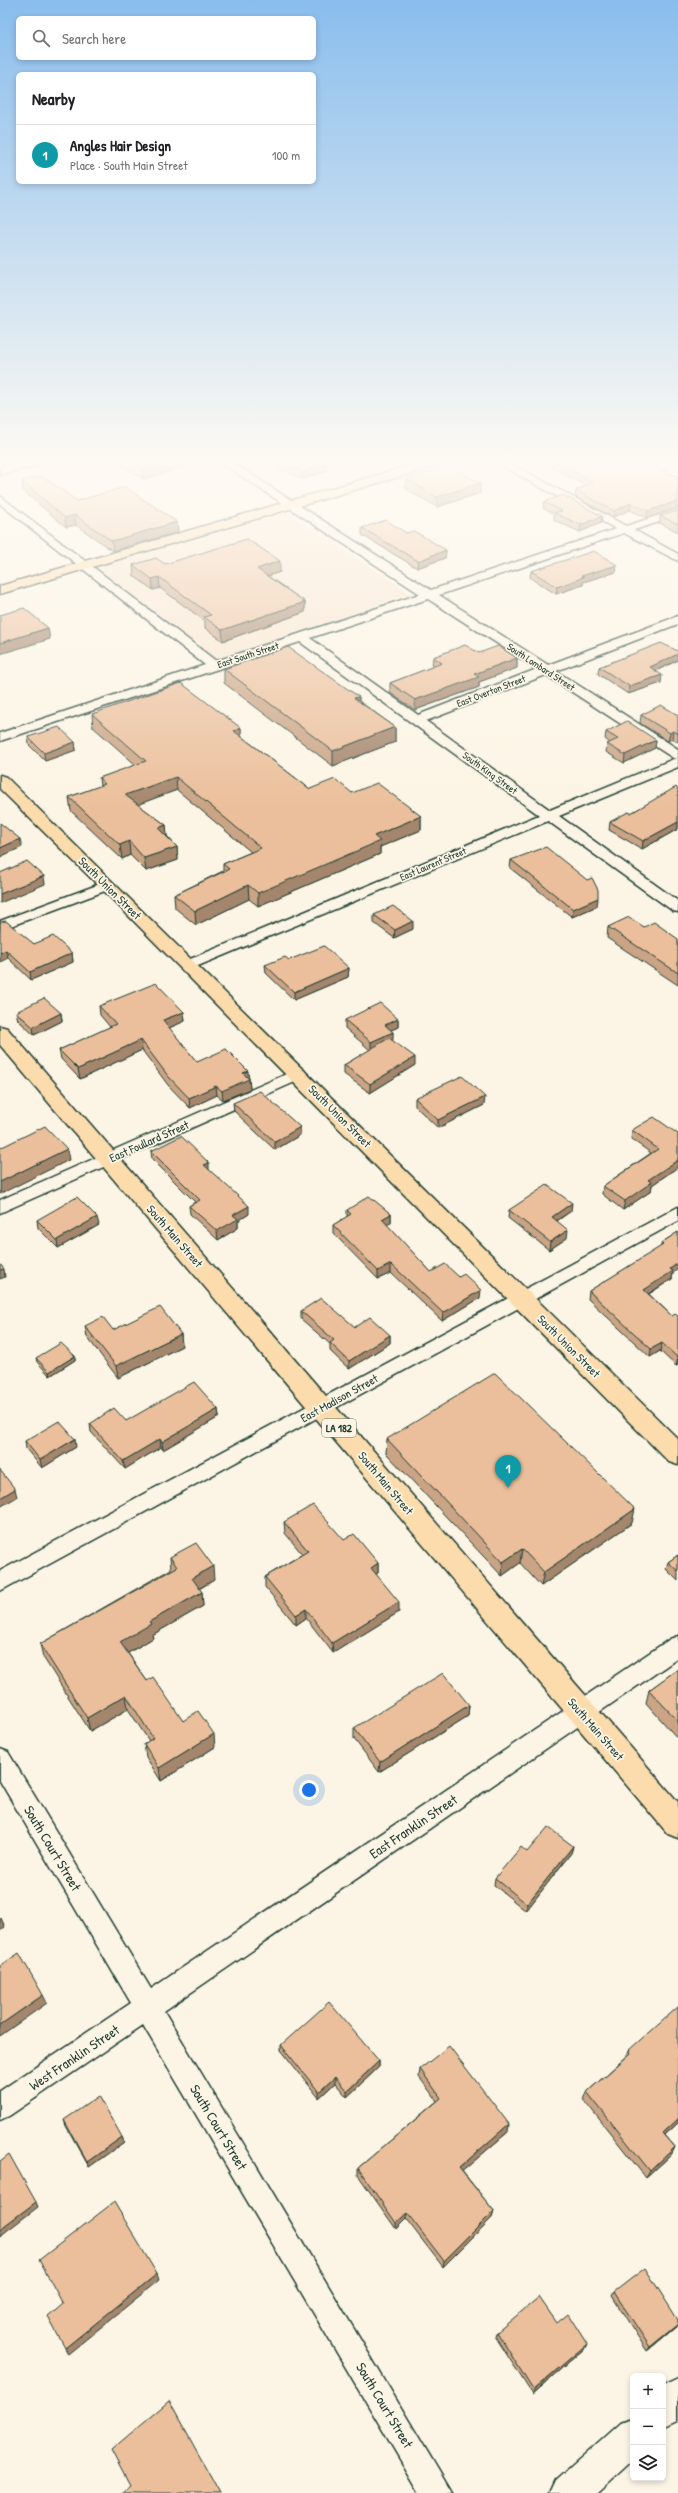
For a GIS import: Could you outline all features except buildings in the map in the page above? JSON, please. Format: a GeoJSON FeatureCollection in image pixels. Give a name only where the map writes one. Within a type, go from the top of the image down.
{"type":"FeatureCollection","features":[{"type":"Feature","properties":{"kind":"main road"},"geometry":{"type":"LineString","coordinates":[[0,590],[43,577]]}},
{"type":"Feature","properties":{"kind":"main road","name":"South Union Street"},"geometry":{"type":"LineString","coordinates":[[0,780],[298,1074],[678,1455]]}},
{"type":"Feature","properties":{"kind":"main road","name":"South Main Street"},"geometry":{"type":"LineString","coordinates":[[0,1032],[678,1824]]}},
{"type":"Feature","properties":{"kind":"street"},"geometry":{"type":"LineString","coordinates":[[100,577],[214,666]]}},
{"type":"Feature","properties":{"kind":"street","name":"South Lombard Street"},"geometry":{"type":"LineString","coordinates":[[404,577],[546,671],[678,755]]}},
{"type":"Feature","properties":{"kind":"street","name":"East South Street"},"geometry":{"type":"LineString","coordinates":[[0,736],[480,577]]}},
{"type":"Feature","properties":{"kind":"street","name":"East Overton Street"},"geometry":{"type":"LineString","coordinates":[[416,720],[678,620]]}},
{"type":"Feature","properties":{"kind":"street","name":"South King Street"},"geometry":{"type":"LineString","coordinates":[[301,637],[678,908]]}},
{"type":"Feature","properties":{"kind":"street","name":"East Laurent Street"},"geometry":{"type":"LineString","coordinates":[[188,965],[678,762]]}},
{"type":"Feature","properties":{"kind":"street"},"geometry":{"type":"LineString","coordinates":[[0,926],[108,885]]}},
{"type":"Feature","properties":{"kind":"street","name":"East Foullard Street"},"geometry":{"type":"LineString","coordinates":[[0,1207],[298,1074]]}},
{"type":"Feature","properties":{"kind":"street","name":"East Madison Street"},"geometry":{"type":"LineString","coordinates":[[0,1582],[678,1213]]}},
{"type":"Feature","properties":{"kind":"street","name":"East Franklin Street"},"geometry":{"type":"LineString","coordinates":[[148,2007],[678,1646]]}},
{"type":"Feature","properties":{"kind":"street","name":"South Court Street"},"geometry":{"type":"LineString","coordinates":[[0,1760],[437,2493]]}},
{"type":"Feature","properties":{"kind":"street","name":"West Franklin Street"},"geometry":{"type":"LineString","coordinates":[[0,2107],[148,2007]]}},
{"type":"Feature","properties":{"kind":"street"},"geometry":{"type":"LineString","coordinates":[[666,2406],[678,2396]]}},
{"type":"Feature","properties":{"kind":"street"},"geometry":{"type":"LineString","coordinates":[[569,2493],[630,2439]]}},
{"type":"Feature","properties":{"kind":"shaded area"},"geometry":{"type":"Polygon","coordinates":[[[110,577],[387,577],[412,594],[216,659],[110,577]]]}},
{"type":"Feature","properties":{"kind":"place","name":"Angles Hair Design"},"geometry":{"type":"Point","coordinates":[508,1488]}}]}
